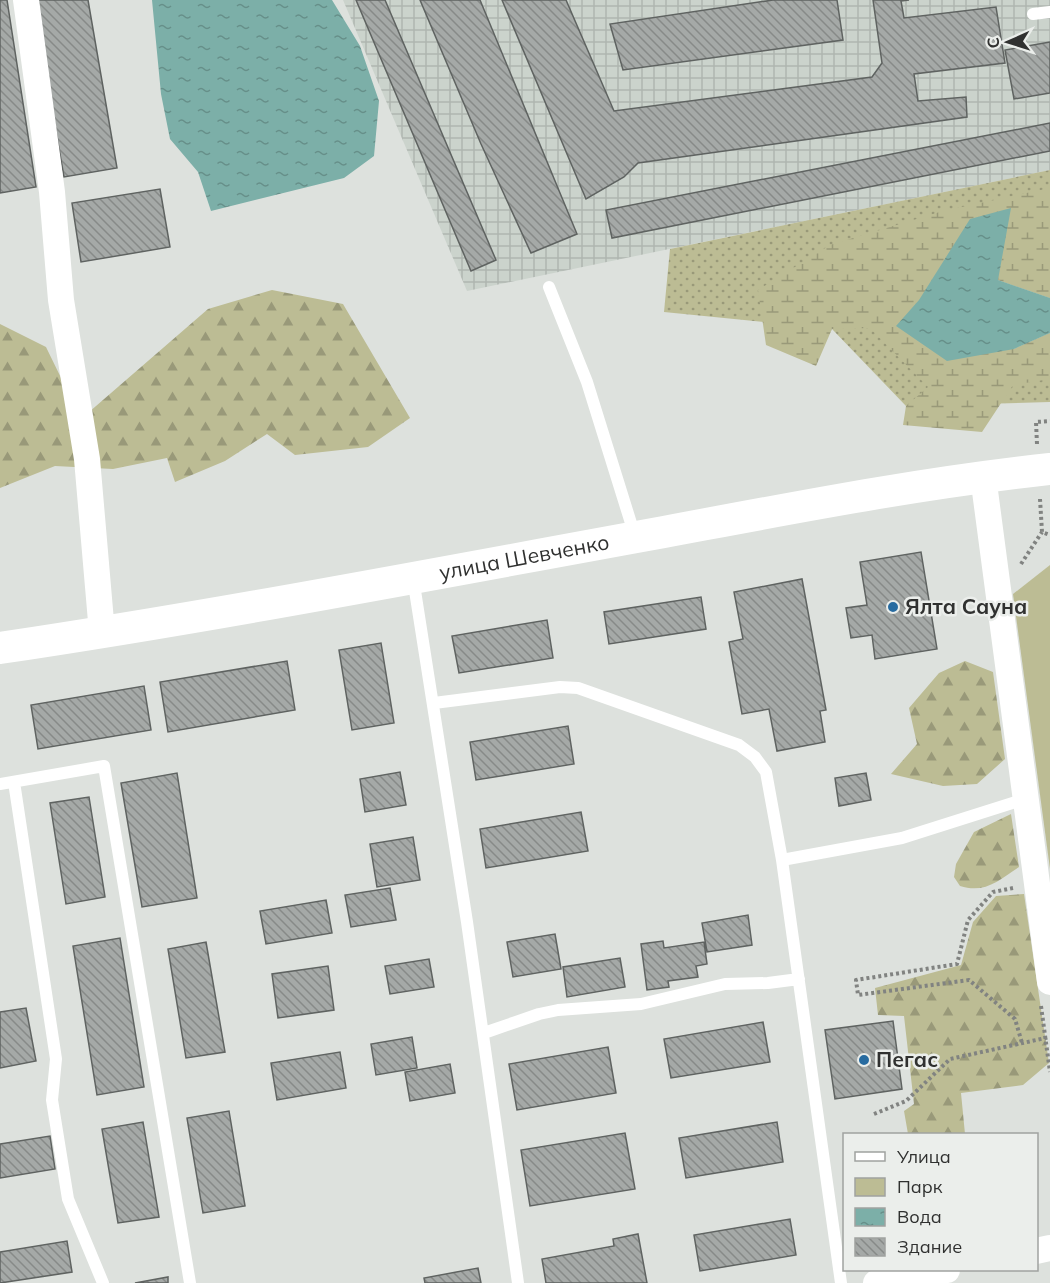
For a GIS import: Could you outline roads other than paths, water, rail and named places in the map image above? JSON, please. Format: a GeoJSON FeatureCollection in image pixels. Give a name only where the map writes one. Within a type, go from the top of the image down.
{"type":"FeatureCollection","features":[{"type":"Feature","properties":{"kind":"street"},"geometry":{"type":"LineString","coordinates":[[26,0],[52,192],[61,300],[87,459],[102,633]]}},
{"type":"Feature","properties":{"kind":"street","name":"улица Шевченко"},"geometry":{"type":"LineString","coordinates":[[0,648],[102,633],[983,476],[1050,469]]}},
{"type":"Feature","properties":{"kind":"street"},"geometry":{"type":"LineString","coordinates":[[983,476],[1025,799],[1046,992]]}},
{"type":"Feature","properties":{"kind":"street"},"geometry":{"type":"LineString","coordinates":[[876,1283],[936,1271]]}},
{"type":"Feature","properties":{"kind":"lane"},"geometry":{"type":"LineString","coordinates":[[1033,15],[1050,12]]}},
{"type":"Feature","properties":{"kind":"lane"},"geometry":{"type":"LineString","coordinates":[[549,287],[587,382],[635,537]]}},
{"type":"Feature","properties":{"kind":"lane"},"geometry":{"type":"LineString","coordinates":[[413,578],[484,1033],[518,1283]]}},
{"type":"Feature","properties":{"kind":"lane"},"geometry":{"type":"LineString","coordinates":[[434,703],[560,687],[578,688],[739,745],[755,758],[766,772],[782,860],[841,1283]]}},
{"type":"Feature","properties":{"kind":"lane"},"geometry":{"type":"LineString","coordinates":[[0,784],[104,766],[190,1283]]}},
{"type":"Feature","properties":{"kind":"lane"},"geometry":{"type":"LineString","coordinates":[[14,782],[56,1059],[52,1100],[68,1199],[103,1283]]}},
{"type":"Feature","properties":{"kind":"lane"},"geometry":{"type":"LineString","coordinates":[[782,860],[902,838],[1025,799]]}},
{"type":"Feature","properties":{"kind":"lane"},"geometry":{"type":"LineString","coordinates":[[484,1033],[539,1014],[558,1010],[641,1004],[725,984],[768,983],[799,979]]}},
{"type":"Feature","properties":{"kind":"water"},"geometry":{"type":"Polygon","coordinates":[[[152,0],[332,0],[360,46],[379,101],[374,156],[344,178],[211,211],[198,172],[170,139],[161,94],[152,0]]]}},
{"type":"Feature","properties":{"kind":"water"},"geometry":{"type":"Polygon","coordinates":[[[1011,208],[998,280],[1050,298],[1050,333],[1014,349],[947,361],[896,326],[919,300],[970,219],[1011,208]]]}},
{"type":"Feature","properties":{"kind":"place","name":"Ялта Сауна"},"geometry":{"type":"Point","coordinates":[893,607]}},
{"type":"Feature","properties":{"kind":"place","name":"Пегас"},"geometry":{"type":"Point","coordinates":[864,1060]}}]}
